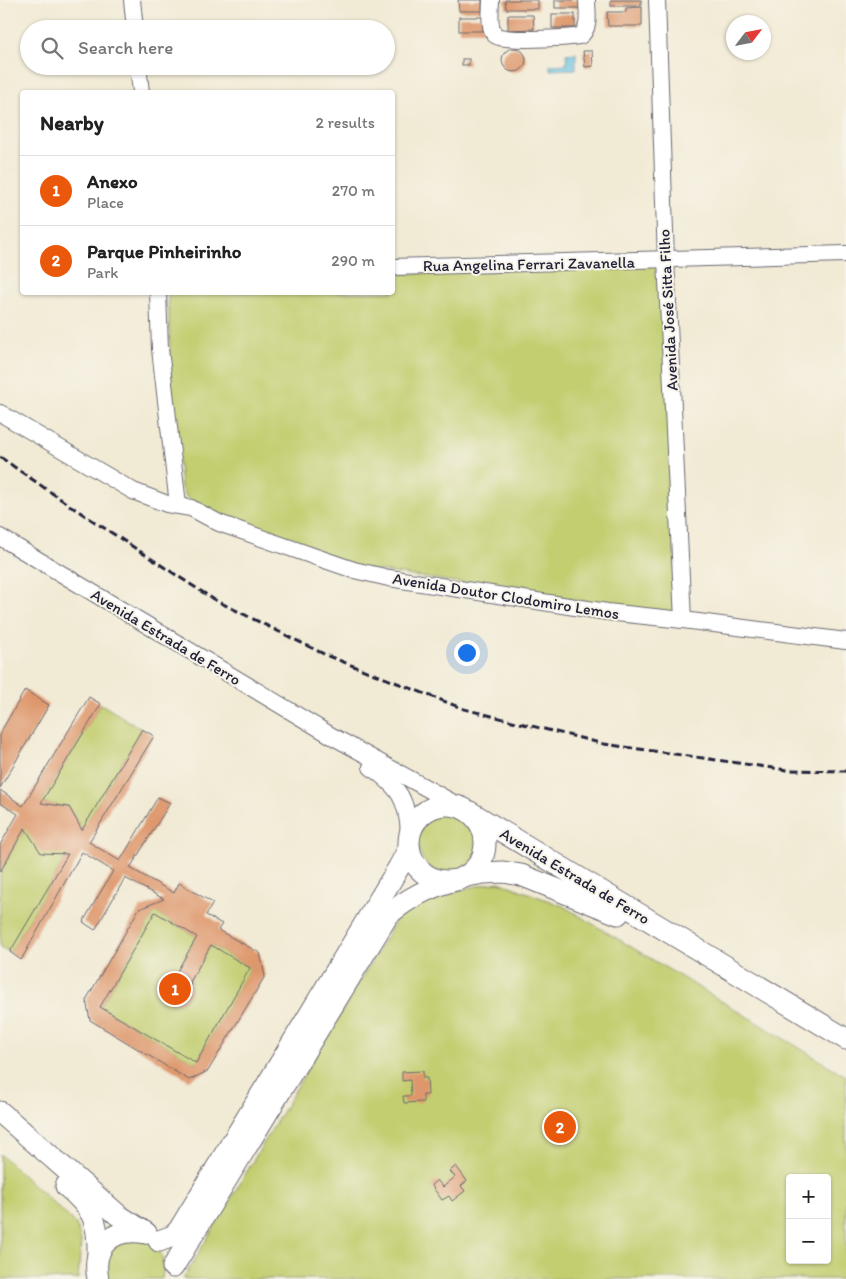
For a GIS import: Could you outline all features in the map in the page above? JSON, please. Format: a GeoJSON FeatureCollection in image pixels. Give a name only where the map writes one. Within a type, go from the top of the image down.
{"type":"FeatureCollection","features":[{"type":"Feature","properties":{"kind":"main road"},"geometry":{"type":"LineString","coordinates":[[98,1254],[106,1242],[118,1234],[132,1230],[152,1237],[172,1236],[179,1230],[399,867],[416,819],[427,809],[442,804],[463,809]]}},
{"type":"Feature","properties":{"kind":"main road","name":"Avenida Estrada de Ferro"},"geometry":{"type":"LineString","coordinates":[[459,879],[478,866],[484,852],[485,838],[480,823],[463,809]]}},
{"type":"Feature","properties":{"kind":"main road","name":"Avenida Estrada de Ferro"},"geometry":{"type":"LineString","coordinates":[[463,809],[846,1039]]}},
{"type":"Feature","properties":{"kind":"main road","name":"Avenida Estrada de Ferro"},"geometry":{"type":"LineString","coordinates":[[409,840],[414,862],[424,874],[437,880],[459,879],[484,873],[503,872],[521,875],[681,940]]}},
{"type":"Feature","properties":{"kind":"main road"},"geometry":{"type":"LineString","coordinates":[[171,1273],[388,915],[402,902],[418,893],[459,879]]}},
{"type":"Feature","properties":{"kind":"main road"},"geometry":{"type":"LineString","coordinates":[[0,1112],[118,1215],[152,1237],[167,1252],[171,1273]]}},
{"type":"Feature","properties":{"kind":"main road"},"geometry":{"type":"LineString","coordinates":[[0,1128],[80,1198],[94,1216],[99,1235],[96,1268],[98,1279]]}},
{"type":"Feature","properties":{"kind":"street"},"geometry":{"type":"LineString","coordinates":[[132,0],[134,20]]}},
{"type":"Feature","properties":{"kind":"street"},"geometry":{"type":"LineString","coordinates":[[491,0],[493,32],[495,36],[500,39],[512,40],[580,36],[585,33],[587,28],[587,0]]}},
{"type":"Feature","properties":{"kind":"street","name":"Avenida José Sitta Filho"},"geometry":{"type":"LineString","coordinates":[[657,0],[682,620]]}},
{"type":"Feature","properties":{"kind":"street"},"geometry":{"type":"LineString","coordinates":[[139,75],[141,90]]}},
{"type":"Feature","properties":{"kind":"street","name":"Rua Angelina Ferrari Zavanella"},"geometry":{"type":"LineString","coordinates":[[395,267],[846,254]]}},
{"type":"Feature","properties":{"kind":"street"},"geometry":{"type":"LineString","coordinates":[[158,295],[160,349],[178,506]]}},
{"type":"Feature","properties":{"kind":"street","name":"Avenida Doutor Clodomiro Lemos"},"geometry":{"type":"LineString","coordinates":[[0,413],[132,492],[167,504],[191,508],[219,523],[354,570],[389,578],[607,612],[846,641]]}},
{"type":"Feature","properties":{"kind":"street","name":"Avenida Estrada de Ferro"},"geometry":{"type":"LineString","coordinates":[[0,537],[332,736],[463,809]]}},
{"type":"Feature","properties":{"kind":"street","name":"Avenida Estrada de Ferro"},"geometry":{"type":"LineString","coordinates":[[332,736],[386,778],[400,794],[408,812],[409,840]]}},
{"type":"Feature","properties":{"kind":"green space"},"geometry":{"type":"Polygon","coordinates":[[[663,265],[677,615],[360,568],[208,513],[187,498],[181,487],[171,382],[168,295],[395,295],[395,274],[663,265]]]}},
{"type":"Feature","properties":{"kind":"green space"},"geometry":{"type":"Polygon","coordinates":[[[101,704],[142,729],[82,830],[69,807],[41,803],[101,704]]]}},
{"type":"Feature","properties":{"kind":"green space"},"geometry":{"type":"Polygon","coordinates":[[[442,813],[454,813],[470,821],[476,831],[478,843],[476,855],[470,865],[454,873],[442,873],[426,865],[418,849],[418,837],[426,821],[442,813]]]}},
{"type":"Feature","properties":{"kind":"green space"},"geometry":{"type":"Polygon","coordinates":[[[25,828],[68,854],[10,952],[0,947],[0,872],[25,828]]]}},
{"type":"Feature","properties":{"kind":"green space"},"geometry":{"type":"Polygon","coordinates":[[[499,882],[563,906],[846,1076],[846,1279],[183,1279],[398,917],[435,899],[460,890],[499,882]]]}},
{"type":"Feature","properties":{"kind":"green space"},"geometry":{"type":"Polygon","coordinates":[[[155,912],[197,937],[176,973],[166,976],[160,985],[162,996],[171,1003],[190,982],[211,945],[250,968],[196,1063],[100,1007],[155,912]]]}},
{"type":"Feature","properties":{"kind":"green space"},"geometry":{"type":"Polygon","coordinates":[[[0,1154],[76,1224],[81,1241],[78,1279],[0,1279],[0,1154]]]}},
{"type":"Feature","properties":{"kind":"green space"},"geometry":{"type":"Polygon","coordinates":[[[133,1235],[155,1245],[161,1252],[163,1261],[162,1279],[103,1279],[103,1254],[133,1235]]]}},
{"type":"Feature","properties":{"kind":"water"},"geometry":{"type":"Polygon","coordinates":[[[576,53],[576,69],[550,70],[550,65],[567,64],[566,54],[576,53]]]}},
{"type":"Feature","properties":{"kind":"building"},"geometry":{"type":"Polygon","coordinates":[[[458,0],[482,0],[482,11],[459,11],[458,0]]]}},
{"type":"Feature","properties":{"kind":"building"},"geometry":{"type":"Polygon","coordinates":[[[505,0],[538,0],[538,9],[506,9],[505,0]]]}},
{"type":"Feature","properties":{"kind":"building"},"geometry":{"type":"Polygon","coordinates":[[[555,0],[579,0],[579,8],[555,8],[555,0]]]}},
{"type":"Feature","properties":{"kind":"building"},"geometry":{"type":"Polygon","coordinates":[[[611,0],[641,0],[641,6],[611,6],[611,0]]]}},
{"type":"Feature","properties":{"kind":"building"},"geometry":{"type":"Polygon","coordinates":[[[642,7],[642,26],[608,26],[607,12],[626,12],[626,8],[642,7]]]}},
{"type":"Feature","properties":{"kind":"building"},"geometry":{"type":"Polygon","coordinates":[[[552,14],[575,14],[575,28],[552,28],[552,14]]]}},
{"type":"Feature","properties":{"kind":"building"},"geometry":{"type":"Polygon","coordinates":[[[508,15],[533,15],[534,29],[508,30],[508,15]]]}},
{"type":"Feature","properties":{"kind":"building"},"geometry":{"type":"Polygon","coordinates":[[[459,17],[483,17],[483,31],[459,31],[459,17]]]}},
{"type":"Feature","properties":{"kind":"building"},"geometry":{"type":"Polygon","coordinates":[[[514,48],[519,49],[525,55],[525,65],[519,71],[514,72],[509,71],[503,65],[502,60],[503,55],[509,49],[514,48]]]}},
{"type":"Feature","properties":{"kind":"building"},"geometry":{"type":"Polygon","coordinates":[[[583,51],[592,51],[593,66],[585,67],[583,51]]]}},
{"type":"Feature","properties":{"kind":"building"},"geometry":{"type":"Polygon","coordinates":[[[462,59],[469,59],[469,65],[462,65],[462,59]]]}},
{"type":"Feature","properties":{"kind":"building"},"geometry":{"type":"Polygon","coordinates":[[[25,690],[49,705],[0,788],[0,733],[25,690]]]}},
{"type":"Feature","properties":{"kind":"building"},"geometry":{"type":"Polygon","coordinates":[[[89,697],[101,704],[41,803],[69,807],[82,830],[142,729],[154,736],[89,842],[120,861],[158,797],[170,803],[130,868],[174,893],[179,883],[213,903],[206,915],[222,924],[218,930],[260,953],[265,976],[208,1071],[189,1080],[90,1020],[86,1000],[139,909],[164,899],[125,878],[95,930],[83,922],[113,871],[82,852],[21,960],[10,952],[68,854],[41,853],[25,828],[0,872],[0,845],[18,814],[0,803],[0,790],[23,806],[89,697]],[[155,912],[100,1007],[196,1063],[250,968],[211,945],[190,982],[191,992],[183,1002],[171,1003],[162,997],[160,985],[166,976],[176,973],[197,937],[155,912]]]}},
{"type":"Feature","properties":{"kind":"building"},"geometry":{"type":"Polygon","coordinates":[[[423,1071],[423,1078],[427,1078],[428,1095],[423,1095],[423,1102],[404,1103],[403,1096],[411,1096],[410,1080],[402,1081],[402,1072],[423,1071]]]}},
{"type":"Feature","properties":{"kind":"building"},"geometry":{"type":"Polygon","coordinates":[[[456,1166],[467,1181],[461,1186],[465,1191],[452,1201],[449,1196],[442,1200],[431,1185],[437,1180],[443,1187],[455,1177],[450,1171],[456,1166]]]}},
{"type":"Feature","properties":{"kind":"railway"},"geometry":{"type":"LineString","coordinates":[[0,457],[72,507],[213,599],[328,656],[464,709],[604,744],[787,770],[846,771]]}},
{"type":"Feature","properties":{"kind":"place","name":"Anexo"},"geometry":{"type":"Point","coordinates":[175,989]}},
{"type":"Feature","properties":{"kind":"place","name":"Parque Pinheirinho"},"geometry":{"type":"Point","coordinates":[560,1127]}}]}
